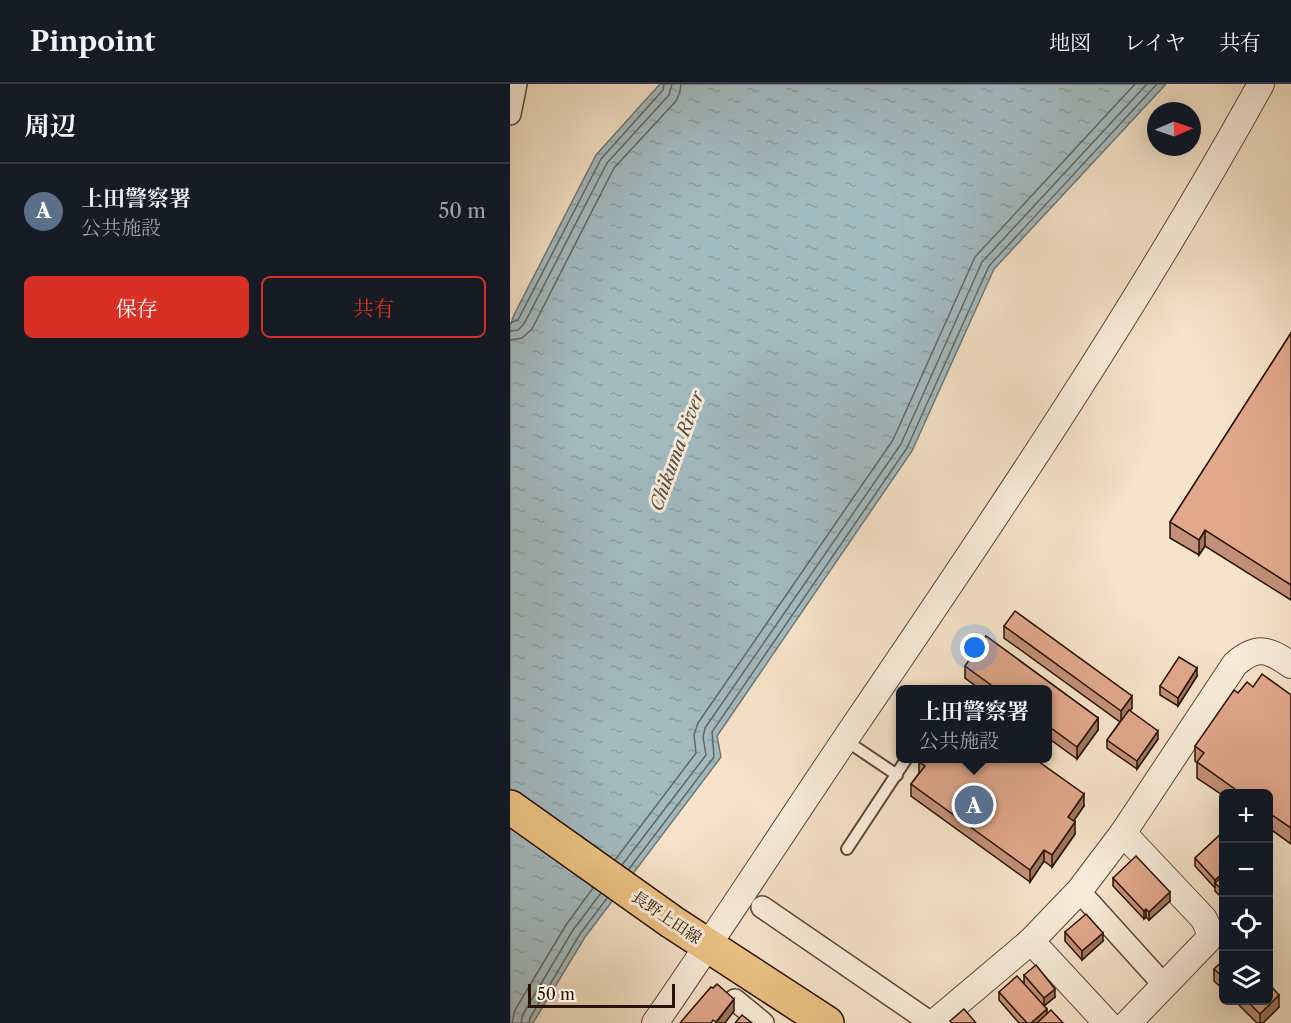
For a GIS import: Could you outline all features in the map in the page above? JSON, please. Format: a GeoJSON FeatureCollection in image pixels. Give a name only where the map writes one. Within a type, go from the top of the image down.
{"type":"FeatureCollection","features":[{"type":"Feature","properties":{"kind":"main road","name":"長野上田線"},"geometry":{"type":"LineString","coordinates":[[510,807],[672,922],[827,1023]]}},
{"type":"Feature","properties":{"kind":"street"},"geometry":{"type":"LineString","coordinates":[[510,114],[516,84]]}},
{"type":"Feature","properties":{"kind":"street"},"geometry":{"type":"LineString","coordinates":[[655,1023],[1012,494],[1211,175],[1261,84]]}},
{"type":"Feature","properties":{"kind":"street"},"geometry":{"type":"LineString","coordinates":[[762,908],[933,1023],[1031,941],[1079,891],[1123,833],[1235,664],[1251,652],[1263,650],[1274,653],[1291,665]]}},
{"type":"Feature","properties":{"kind":"street"},"geometry":{"type":"LineString","coordinates":[[1123,833],[1204,919],[1209,930],[1208,940],[1128,1023]]}},
{"type":"Feature","properties":{"kind":"street"},"geometry":{"type":"LineString","coordinates":[[1079,891],[1164,985]]}},
{"type":"Feature","properties":{"kind":"street"},"geometry":{"type":"LineString","coordinates":[[1031,941],[1107,1023]]}},
{"type":"Feature","properties":{"kind":"street"},"geometry":{"type":"LineString","coordinates":[[735,1000],[763,1023]]}},
{"type":"Feature","properties":{"kind":"lane"},"geometry":{"type":"LineString","coordinates":[[845,740],[897,775]]}},
{"type":"Feature","properties":{"kind":"lane"},"geometry":{"type":"LineString","coordinates":[[847,849],[904,763]]}},
{"type":"Feature","properties":{"kind":"water","name":"Chikuma River"},"geometry":{"type":"Polygon","coordinates":[[[660,84],[1166,84],[994,269],[912,451],[717,736],[721,757],[585,937],[533,1023],[510,1023],[510,326],[596,155],[660,84]]]}},
{"type":"Feature","properties":{"kind":"building"},"geometry":{"type":"Polygon","coordinates":[[[1291,333],[1291,585],[1205,530],[1199,540],[1170,522],[1291,333]]]}},
{"type":"Feature","properties":{"kind":"building"},"geometry":{"type":"Polygon","coordinates":[[[1015,611],[1132,696],[1121,711],[1004,626],[1015,611]]]}},
{"type":"Feature","properties":{"kind":"building"},"geometry":{"type":"Polygon","coordinates":[[[986,636],[1098,718],[1077,747],[1052,729],[1052,685],[991,685],[965,666],[986,636]]]}},
{"type":"Feature","properties":{"kind":"building"},"geometry":{"type":"Polygon","coordinates":[[[1179,657],[1197,668],[1178,698],[1160,686],[1179,657]]]}},
{"type":"Feature","properties":{"kind":"building"},"geometry":{"type":"Polygon","coordinates":[[[1262,674],[1291,695],[1291,828],[1273,816],[1273,789],[1235,789],[1197,762],[1204,753],[1195,746],[1234,690],[1238,693],[1247,682],[1253,687],[1262,674]]]}},
{"type":"Feature","properties":{"kind":"building"},"geometry":{"type":"Polygon","coordinates":[[[1129,710],[1158,731],[1137,761],[1107,740],[1129,710]]]}},
{"type":"Feature","properties":{"kind":"building"},"geometry":{"type":"Polygon","coordinates":[[[920,763],[1041,763],[1084,794],[1068,817],[1075,822],[1052,855],[1044,850],[1030,870],[911,784],[925,766],[920,763]]]}},
{"type":"Feature","properties":{"kind":"building"},"geometry":{"type":"Polygon","coordinates":[[[1219,836],[1219,876],[1215,880],[1195,858],[1219,836]]]}},
{"type":"Feature","properties":{"kind":"building"},"geometry":{"type":"Polygon","coordinates":[[[1136,856],[1170,892],[1149,912],[1146,909],[1144,911],[1113,878],[1136,856]]]}},
{"type":"Feature","properties":{"kind":"building"},"geometry":{"type":"Polygon","coordinates":[[[1086,914],[1103,933],[1082,951],[1065,932],[1086,914]]]}},
{"type":"Feature","properties":{"kind":"building"},"geometry":{"type":"Polygon","coordinates":[[[1036,965],[1055,989],[1044,998],[1024,975],[1036,965]]]}},
{"type":"Feature","properties":{"kind":"building"},"geometry":{"type":"Polygon","coordinates":[[[1017,976],[1047,1009],[1031,1023],[1027,1023],[999,992],[1017,976]]]}},
{"type":"Feature","properties":{"kind":"building"},"geometry":{"type":"Polygon","coordinates":[[[717,984],[734,999],[716,1022],[713,1020],[711,1023],[680,1023],[711,987],[717,984]]]}},
{"type":"Feature","properties":{"kind":"building"},"geometry":{"type":"Polygon","coordinates":[[[1273,988],[1279,995],[1273,1001],[1273,988]]]}},
{"type":"Feature","properties":{"kind":"building"},"geometry":{"type":"Polygon","coordinates":[[[1251,1005],[1269,1005],[1260,1014],[1251,1005]]]}},
{"type":"Feature","properties":{"kind":"building"},"geometry":{"type":"Polygon","coordinates":[[[964,1009],[976,1023],[952,1023],[950,1021],[964,1009]]]}},
{"type":"Feature","properties":{"kind":"building"},"geometry":{"type":"Polygon","coordinates":[[[1051,1010],[1063,1023],[1037,1023],[1051,1010]]]}},
{"type":"Feature","properties":{"kind":"building"},"geometry":{"type":"Polygon","coordinates":[[[742,1015],[752,1023],[735,1023],[742,1015]]]}},
{"type":"Feature","properties":{"kind":"place","name":"上田警察署"},"geometry":{"type":"Point","coordinates":[974,805]}}]}
